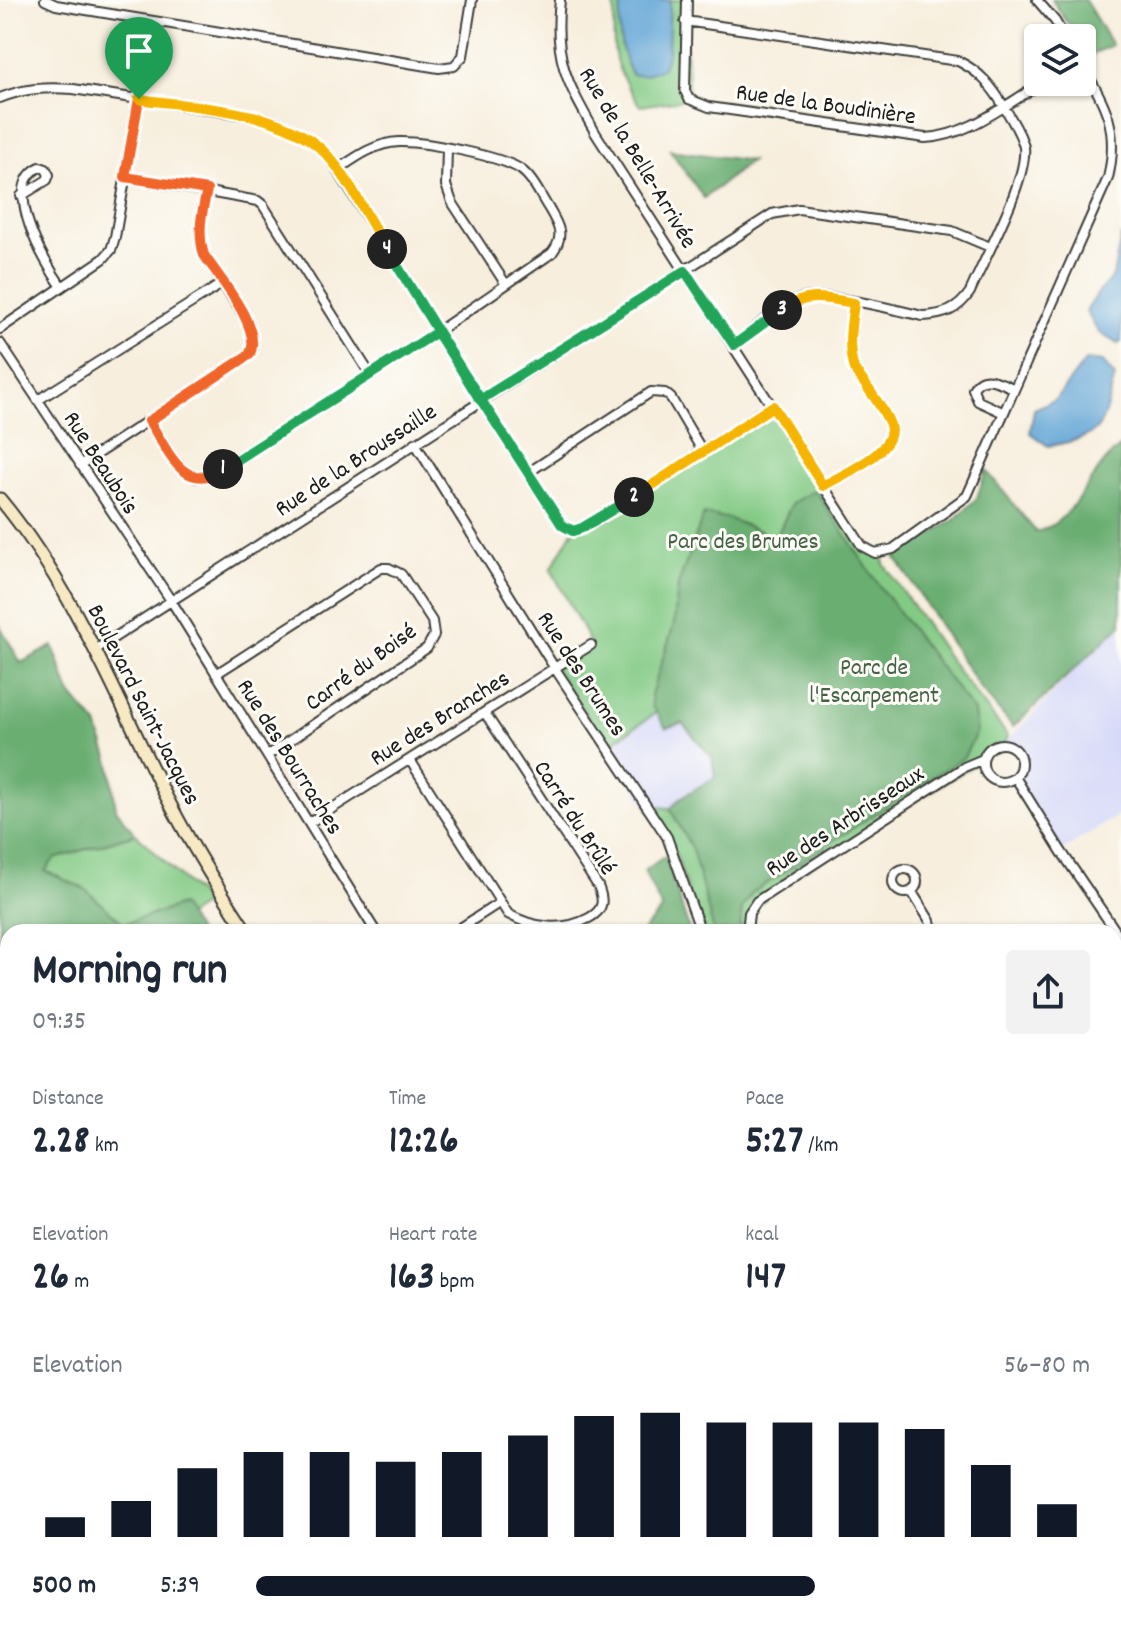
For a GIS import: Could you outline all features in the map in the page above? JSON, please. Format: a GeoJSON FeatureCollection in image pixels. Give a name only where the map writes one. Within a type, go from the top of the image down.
{"type":"FeatureCollection","features":[{"type":"Feature","properties":{"kind":"street"},"geometry":{"type":"LineString","coordinates":[[45,0],[71,7],[448,68],[460,62],[463,56],[472,0]]}},
{"type":"Feature","properties":{"kind":"street","name":"Rue de la Belle-Arrivée"},"geometry":{"type":"LineString","coordinates":[[560,0],[557,43],[572,92],[862,546],[883,554],[967,496],[1002,412]]}},
{"type":"Feature","properties":{"kind":"street","name":"Rue de la Boudinière"},"geometry":{"type":"LineString","coordinates":[[687,0],[685,91],[689,99],[709,107],[925,138],[950,135],[1024,94]]}},
{"type":"Feature","properties":{"kind":"street"},"geometry":{"type":"LineString","coordinates":[[1037,0],[1055,24]]}},
{"type":"Feature","properties":{"kind":"street"},"geometry":{"type":"LineString","coordinates":[[685,21],[958,61],[993,87],[1019,132],[1024,160],[1020,177],[970,292],[951,311],[923,316],[822,297],[802,298],[734,345]]}},
{"type":"Feature","properties":{"kind":"street"},"geometry":{"type":"LineString","coordinates":[[0,98],[20,90],[44,87],[139,99],[264,118],[287,125],[318,146],[337,170],[562,525],[573,531],[595,522],[773,406]]}},
{"type":"Feature","properties":{"kind":"street"},"geometry":{"type":"LineString","coordinates":[[1013,388],[994,380],[983,380],[973,389],[978,401],[1002,412],[1013,388],[1108,178],[1113,138],[1109,116],[1096,92]]}},
{"type":"Feature","properties":{"kind":"street"},"geometry":{"type":"LineString","coordinates":[[0,329],[103,259],[111,250],[139,99]]}},
{"type":"Feature","properties":{"kind":"street"},"geometry":{"type":"LineString","coordinates":[[149,421],[177,464],[196,478],[215,474],[437,332],[552,253],[560,240],[559,226],[529,177],[518,168],[496,160],[400,141],[361,154],[337,170]]}},
{"type":"Feature","properties":{"kind":"street"},"geometry":{"type":"LineString","coordinates":[[447,149],[446,185],[452,202],[505,283]]}},
{"type":"Feature","properties":{"kind":"street"},"geometry":{"type":"LineString","coordinates":[[125,177],[251,198],[263,205],[370,374]]}},
{"type":"Feature","properties":{"kind":"street"},"geometry":{"type":"LineString","coordinates":[[80,465],[249,355],[253,348],[249,324],[204,255],[201,245],[199,234],[207,190]]}},
{"type":"Feature","properties":{"kind":"street"},"geometry":{"type":"LineString","coordinates":[[21,196],[24,219],[37,251],[62,287]]}},
{"type":"Feature","properties":{"kind":"street","name":"Rue de la Broussaille"},"geometry":{"type":"LineString","coordinates":[[95,650],[772,214],[799,209],[952,231],[990,247]]}},
{"type":"Feature","properties":{"kind":"street"},"geometry":{"type":"LineString","coordinates":[[38,400],[223,283]]}},
{"type":"Feature","properties":{"kind":"street"},"geometry":{"type":"LineString","coordinates":[[823,486],[884,449],[891,437],[889,422],[854,369],[851,359],[854,303]]}},
{"type":"Feature","properties":{"kind":"street","name":"Rue Beaubois"},"geometry":{"type":"LineString","coordinates":[[0,343],[172,602]]}},
{"type":"Feature","properties":{"kind":"street"},"geometry":{"type":"LineString","coordinates":[[529,472],[651,392],[665,393],[671,398],[703,452]]}},
{"type":"Feature","properties":{"kind":"street","name":"Rue des Brumes"},"geometry":{"type":"LineString","coordinates":[[415,443],[554,667],[667,837],[698,924]]}},
{"type":"Feature","properties":{"kind":"street","name":"Boulevard Saint-Jacques"},"geometry":{"type":"LineString","coordinates":[[0,499],[49,570],[95,650],[173,810],[242,924]]}},
{"type":"Feature","properties":{"kind":"street","name":"Carré du Boisé"},"geometry":{"type":"LineString","coordinates":[[216,674],[381,568],[401,574],[432,621],[434,635],[427,648],[268,755]]}},
{"type":"Feature","properties":{"kind":"street","name":"Rue des Bourraches"},"geometry":{"type":"LineString","coordinates":[[172,602],[371,924]]}},
{"type":"Feature","properties":{"kind":"street","name":"Rue des Branches"},"geometry":{"type":"LineString","coordinates":[[309,823],[591,645]]}},
{"type":"Feature","properties":{"kind":"street","name":"Carré du Brûlé"},"geometry":{"type":"LineString","coordinates":[[485,713],[598,886],[602,903],[600,910],[574,924]]}},
{"type":"Feature","properties":{"kind":"street"},"geometry":{"type":"LineString","coordinates":[[1004,744],[1012,747],[1021,760],[1015,777],[1007,782],[991,779],[986,773],[983,759],[994,746],[1004,744]]}},
{"type":"Feature","properties":{"kind":"street","name":"Rue des Arbrisseaux"},"geometry":{"type":"LineString","coordinates":[[748,924],[749,913],[757,901],[964,767],[983,759]]}},
{"type":"Feature","properties":{"kind":"street","name":"Carré du Brûlé"},"geometry":{"type":"LineString","coordinates":[[410,760],[499,903],[508,914],[520,921],[539,924]]}},
{"type":"Feature","properties":{"kind":"street"},"geometry":{"type":"LineString","coordinates":[[1015,777],[1110,924]]}},
{"type":"Feature","properties":{"kind":"street"},"geometry":{"type":"LineString","coordinates":[[912,892],[931,924]]}},
{"type":"Feature","properties":{"kind":"street"},"geometry":{"type":"LineString","coordinates":[[466,924],[499,903]]}},
{"type":"Feature","properties":{"kind":"shaded area"},"geometry":{"type":"Polygon","coordinates":[[[1121,622],[1121,814],[1061,851],[1015,777],[1020,770],[1018,752],[1004,744],[1121,622]]]}},
{"type":"Feature","properties":{"kind":"shaded area"},"geometry":{"type":"Polygon","coordinates":[[[759,643],[760,817],[647,806],[607,746],[759,643]]]}},
{"type":"Feature","properties":{"kind":"green space"},"geometry":{"type":"Polygon","coordinates":[[[615,0],[687,0],[685,22],[689,99],[640,106],[623,78],[615,56],[615,0]]]}},
{"type":"Feature","properties":{"kind":"green space"},"geometry":{"type":"Polygon","coordinates":[[[1052,0],[1085,0],[1112,45],[1096,53],[1096,24],[1068,24],[1052,0]]]}},
{"type":"Feature","properties":{"kind":"green space"},"geometry":{"type":"Polygon","coordinates":[[[670,150],[751,161],[704,198],[670,150]]]}},
{"type":"Feature","properties":{"kind":"green space"},"geometry":{"type":"Polygon","coordinates":[[[773,406],[862,546],[883,554],[884,564],[956,669],[1008,736],[1004,744],[991,748],[983,759],[783,883],[749,913],[748,924],[698,924],[677,857],[647,806],[760,817],[759,643],[607,746],[554,667],[591,645],[551,569],[573,531],[773,406]]]}},
{"type":"Feature","properties":{"kind":"green space"},"geometry":{"type":"Polygon","coordinates":[[[1121,446],[1121,625],[1013,727],[979,687],[895,556],[954,520],[977,498],[986,470],[1036,532],[1050,526],[1073,506],[1100,468],[1121,446]]]}},
{"type":"Feature","properties":{"kind":"green space"},"geometry":{"type":"Polygon","coordinates":[[[815,490],[883,591],[974,712],[977,731],[964,757],[752,893],[742,908],[741,924],[712,924],[692,849],[670,809],[682,797],[715,777],[712,757],[682,723],[666,728],[652,706],[651,695],[674,624],[678,585],[704,514],[730,519],[776,538],[792,503],[815,490]]]}},
{"type":"Feature","properties":{"kind":"green space"},"geometry":{"type":"Polygon","coordinates":[[[0,626],[21,663],[53,646],[70,693],[97,725],[110,763],[116,809],[135,834],[54,859],[45,871],[85,889],[124,924],[0,924],[0,626]]]}},
{"type":"Feature","properties":{"kind":"green space"},"geometry":{"type":"Polygon","coordinates":[[[136,834],[206,904],[186,917],[181,906],[124,924],[85,889],[45,871],[54,859],[136,834]]]}},
{"type":"Feature","properties":{"kind":"green space"},"geometry":{"type":"Polygon","coordinates":[[[665,856],[687,924],[649,924],[662,909],[644,871],[665,856]]]}},
{"type":"Feature","properties":{"kind":"green space"},"geometry":{"type":"Polygon","coordinates":[[[181,905],[193,924],[124,924],[181,905]]]}},
{"type":"Feature","properties":{"kind":"water"},"geometry":{"type":"Polygon","coordinates":[[[622,0],[670,0],[668,52],[663,68],[644,75],[632,75],[620,38],[622,0]]]}},
{"type":"Feature","properties":{"kind":"water"},"geometry":{"type":"Polygon","coordinates":[[[1121,235],[1121,342],[1118,344],[1098,332],[1086,311],[1113,276],[1121,235]]]}},
{"type":"Feature","properties":{"kind":"water"},"geometry":{"type":"Polygon","coordinates":[[[1086,360],[1103,362],[1115,377],[1103,419],[1091,434],[1048,446],[1030,433],[1034,409],[1055,400],[1086,360]]]}},
{"type":"Feature","properties":{"kind":"route"},"geometry":{"type":"LineString","coordinates":[[139,99],[125,177],[207,190],[199,234],[204,255],[249,324],[254,340],[249,355],[149,421],[177,464],[196,478],[215,474],[437,332],[480,400],[529,472],[557,518],[573,531],[595,522],[773,406],[823,486],[884,449],[891,437],[889,422],[854,369],[851,359],[854,303],[812,296],[802,298],[734,345],[685,271],[480,400],[330,158],[305,134],[264,118],[139,99]]}},
{"type":"Feature","properties":{"kind":"park label","name":"Parc des Brumes"},"geometry":{"type":"Point","coordinates":[743,540]}},
{"type":"Feature","properties":{"kind":"park label","name":"Parc de l'Escarpement"},"geometry":{"type":"Point","coordinates":[874,680]}}]}
